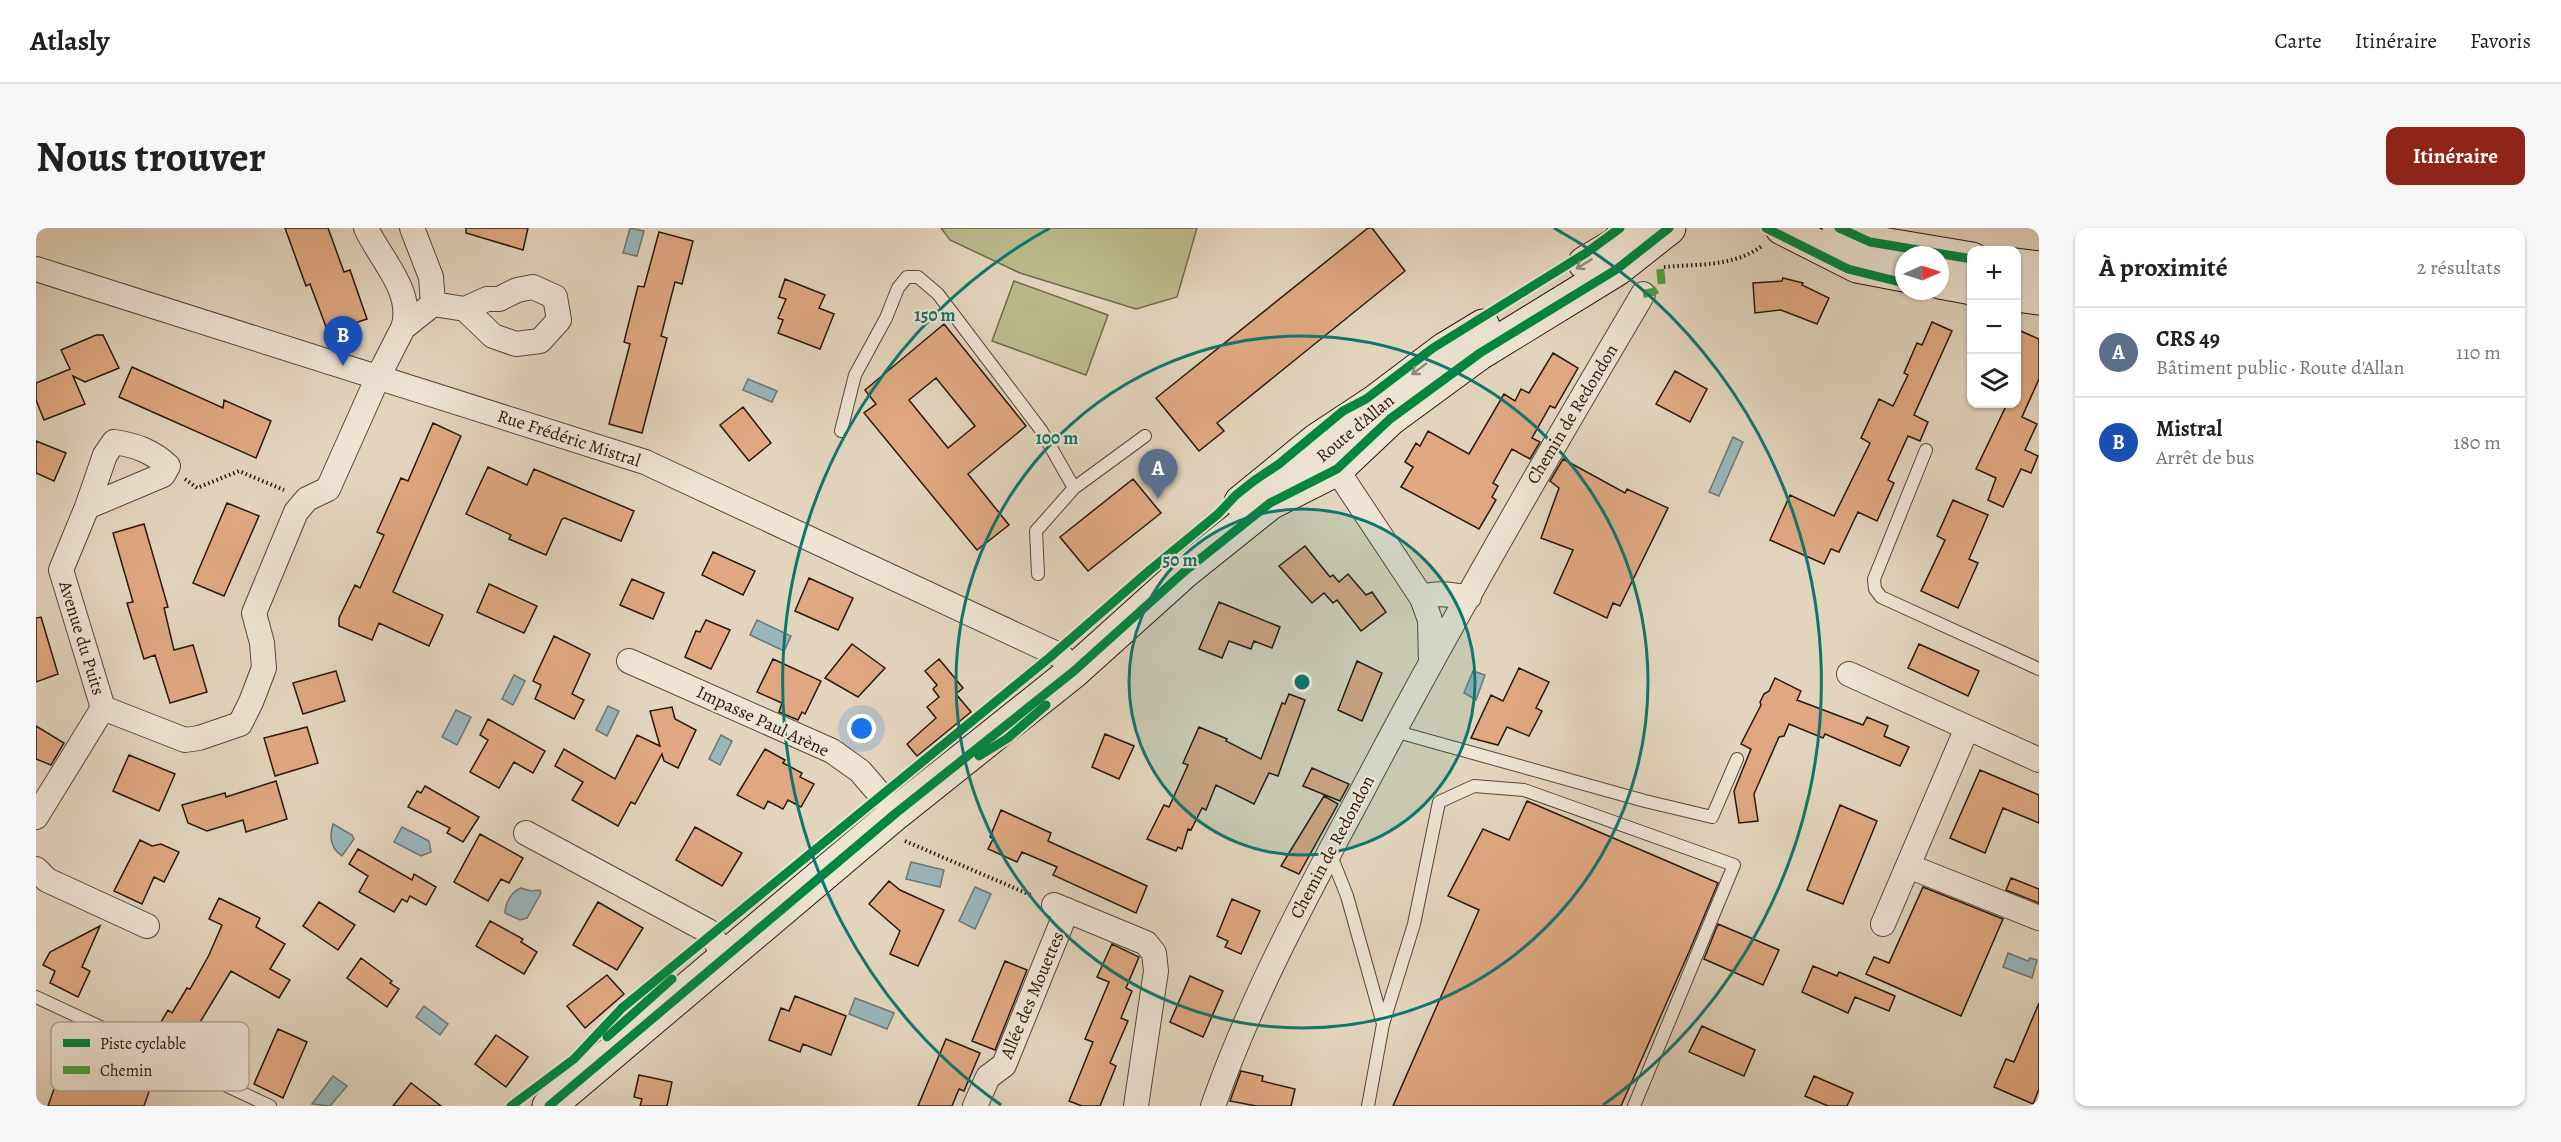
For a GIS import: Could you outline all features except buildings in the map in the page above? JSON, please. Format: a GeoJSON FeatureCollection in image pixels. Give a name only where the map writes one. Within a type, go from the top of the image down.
{"type":"FeatureCollection","features":[{"type":"Feature","properties":{"kind":"street"},"geometry":{"type":"LineString","coordinates":[[366,228],[404,298],[406,320],[403,328]]}},
{"type":"Feature","properties":{"kind":"street"},"geometry":{"type":"LineString","coordinates":[[412,228],[431,277],[433,304]]}},
{"type":"Feature","properties":{"kind":"street","name":"Route d'Allan"},"geometry":{"type":"LineString","coordinates":[[1215,535],[1317,440],[1376,401],[1445,349],[1617,244],[1629,228]]}},
{"type":"Feature","properties":{"kind":"street","name":"Route d'Allan"},"geometry":{"type":"LineString","coordinates":[[549,1106],[595,1059],[720,948],[838,836],[893,817],[1068,663],[1144,581],[1270,502],[1337,469],[1390,419],[1480,352],[1617,269],[1669,228]]}},
{"type":"Feature","properties":{"kind":"street"},"geometry":{"type":"LineString","coordinates":[[1839,228],[1870,242],[1967,258]]}},
{"type":"Feature","properties":{"kind":"street"},"geometry":{"type":"LineString","coordinates":[[1774,236],[1857,266],[1895,273]]}},
{"type":"Feature","properties":{"kind":"street"},"geometry":{"type":"LineString","coordinates":[[2021,266],[2039,268]]}},
{"type":"Feature","properties":{"kind":"street","name":"Rue Frédéric Mistral"},"geometry":{"type":"LineString","coordinates":[[36,269],[645,462],[1068,663]]}},
{"type":"Feature","properties":{"kind":"street"},"geometry":{"type":"LineString","coordinates":[[1949,284],[1967,287]]}},
{"type":"Feature","properties":{"kind":"street","name":"Chemin de Redondon"},"geometry":{"type":"LineString","coordinates":[[1213,1106],[1252,1007],[1302,902],[1518,504],[1643,294]]}},
{"type":"Feature","properties":{"kind":"street"},"geometry":{"type":"LineString","coordinates":[[2021,296],[2039,298]]}},
{"type":"Feature","properties":{"kind":"street"},"geometry":{"type":"LineString","coordinates":[[403,328],[433,304],[465,309]]}},
{"type":"Feature","properties":{"kind":"street","name":"Avenue du Puits"},"geometry":{"type":"LineString","coordinates":[[168,466],[156,455],[131,445],[114,442],[105,455],[61,570],[103,708],[184,740],[199,738],[240,724],[252,702],[264,668],[262,643],[254,613],[296,512],[307,499],[328,489],[378,377],[403,328]]}},
{"type":"Feature","properties":{"kind":"street"},"geometry":{"type":"LineString","coordinates":[[1317,440],[1422,598],[1430,620],[1431,663]]}},
{"type":"Feature","properties":{"kind":"street"},"geometry":{"type":"LineString","coordinates":[[87,507],[163,476],[168,466]]}},
{"type":"Feature","properties":{"kind":"street"},"geometry":{"type":"LineString","coordinates":[[1422,598],[1434,592],[1469,597]]}},
{"type":"Feature","properties":{"kind":"street","name":"Impasse Paul Arène"},"geometry":{"type":"LineString","coordinates":[[629,661],[831,751],[860,771],[893,817]]}},
{"type":"Feature","properties":{"kind":"street"},"geometry":{"type":"LineString","coordinates":[[1849,674],[2039,759]]}},
{"type":"Feature","properties":{"kind":"street"},"geometry":{"type":"LineString","coordinates":[[36,817],[103,708]]}},
{"type":"Feature","properties":{"kind":"street"},"geometry":{"type":"LineString","coordinates":[[1883,924],[1967,728]]}},
{"type":"Feature","properties":{"kind":"street"},"geometry":{"type":"LineString","coordinates":[[526,833],[708,932],[720,948]]}},
{"type":"Feature","properties":{"kind":"street"},"geometry":{"type":"LineString","coordinates":[[1908,866],[2039,918]]}},
{"type":"Feature","properties":{"kind":"street"},"geometry":{"type":"LineString","coordinates":[[36,869],[47,880],[147,926]]}},
{"type":"Feature","properties":{"kind":"street","name":"Allée des Mouettes"},"geometry":{"type":"LineString","coordinates":[[975,1106],[988,1077],[1004,1065],[1060,908],[1146,944],[1154,953],[1156,971],[1136,1106]]}},
{"type":"Feature","properties":{"kind":"street","name":"Route d'Allan"},"geometry":{"type":"LineString","coordinates":[[524,1106],[595,1059]]}},
{"type":"Feature","properties":{"kind":"lane"},"geometry":{"type":"LineString","coordinates":[[841,431],[855,375],[886,318],[898,288],[907,277],[918,277],[938,294],[1041,430],[1074,488]]}},
{"type":"Feature","properties":{"kind":"lane"},"geometry":{"type":"LineString","coordinates":[[1038,574],[1036,531],[1074,488],[1145,436]]}},
{"type":"Feature","properties":{"kind":"lane"},"geometry":{"type":"LineString","coordinates":[[1926,450],[1874,579],[1875,590],[1881,597],[2039,669]]}},
{"type":"Feature","properties":{"kind":"lane"},"geometry":{"type":"LineString","coordinates":[[1394,731],[1645,801],[1712,817],[1737,759]]}},
{"type":"Feature","properties":{"kind":"lane"},"geometry":{"type":"LineString","coordinates":[[1368,1106],[1383,1024],[1414,924],[1439,802],[1474,786],[1524,790],[1734,865],[1634,1106]]}},
{"type":"Feature","properties":{"kind":"lane"},"geometry":{"type":"LineString","coordinates":[[1330,852],[1347,896],[1383,1024]]}},
{"type":"Feature","properties":{"kind":"lane"},"geometry":{"type":"LineString","coordinates":[[36,997],[90,1022]]}},
{"type":"Feature","properties":{"kind":"lane"},"geometry":{"type":"LineString","coordinates":[[238,1091],[270,1106]]}},
{"type":"Feature","properties":{"kind":"path"},"geometry":{"type":"LineString","coordinates":[[1660,267],[1731,261],[1749,256],[1774,236]]}},
{"type":"Feature","properties":{"kind":"path"},"geometry":{"type":"LineString","coordinates":[[168,466],[197,488],[239,471],[307,499]]}},
{"type":"Feature","properties":{"kind":"path"},"geometry":{"type":"LineString","coordinates":[[893,817],[1060,908]]}},
{"type":"Feature","properties":{"kind":"green space"},"geometry":{"type":"Polygon","coordinates":[[[941,228],[1197,228],[1177,297],[1136,309],[1020,273],[950,240],[941,228]]]}},
{"type":"Feature","properties":{"kind":"green space"},"geometry":{"type":"Polygon","coordinates":[[[1014,281],[1108,315],[1086,375],[992,341],[1014,281]]]}},
{"type":"Feature","properties":{"kind":"water"},"geometry":{"type":"Polygon","coordinates":[[[630,228],[644,231],[637,256],[623,253],[630,228]]]}},
{"type":"Feature","properties":{"kind":"water"},"geometry":{"type":"Polygon","coordinates":[[[748,379],[777,391],[772,402],[743,390],[748,379]]]}},
{"type":"Feature","properties":{"kind":"water"},"geometry":{"type":"Polygon","coordinates":[[[1733,437],[1743,442],[1719,496],[1709,492],[1733,437]]]}},
{"type":"Feature","properties":{"kind":"water"},"geometry":{"type":"Polygon","coordinates":[[[757,620],[791,636],[784,651],[750,635],[757,620]]]}},
{"type":"Feature","properties":{"kind":"water"},"geometry":{"type":"Polygon","coordinates":[[[1473,671],[1485,675],[1476,700],[1464,693],[1473,671]]]}},
{"type":"Feature","properties":{"kind":"water"},"geometry":{"type":"Polygon","coordinates":[[[514,675],[525,681],[513,705],[502,699],[514,675]]]}},
{"type":"Feature","properties":{"kind":"water"},"geometry":{"type":"Polygon","coordinates":[[[608,706],[619,711],[607,736],[596,730],[608,706]]]}},
{"type":"Feature","properties":{"kind":"water"},"geometry":{"type":"Polygon","coordinates":[[[456,710],[471,717],[457,745],[442,737],[456,710]]]}},
{"type":"Feature","properties":{"kind":"water"},"geometry":{"type":"Polygon","coordinates":[[[721,735],[732,741],[720,765],[709,759],[721,735]]]}},
{"type":"Feature","properties":{"kind":"water"},"geometry":{"type":"Polygon","coordinates":[[[333,824],[352,835],[354,839],[342,856],[332,842],[333,824]]]}},
{"type":"Feature","properties":{"kind":"water"},"geometry":{"type":"Polygon","coordinates":[[[402,827],[429,841],[431,852],[421,856],[394,842],[402,827]]]}},
{"type":"Feature","properties":{"kind":"water"},"geometry":{"type":"Polygon","coordinates":[[[911,862],[944,870],[940,887],[906,879],[911,862]]]}},
{"type":"Feature","properties":{"kind":"water"},"geometry":{"type":"Polygon","coordinates":[[[975,887],[991,894],[975,929],[959,921],[975,887]]]}},
{"type":"Feature","properties":{"kind":"water"},"geometry":{"type":"Polygon","coordinates":[[[521,888],[531,891],[540,890],[541,893],[527,918],[520,920],[505,913],[510,898],[521,888]]]}},
{"type":"Feature","properties":{"kind":"water"},"geometry":{"type":"Polygon","coordinates":[[[2008,953],[2028,961],[2030,958],[2037,960],[2032,978],[2003,967],[2008,953]]]}},
{"type":"Feature","properties":{"kind":"water"},"geometry":{"type":"Polygon","coordinates":[[[855,998],[894,1013],[887,1029],[849,1014],[855,998]]]}},
{"type":"Feature","properties":{"kind":"water"},"geometry":{"type":"Polygon","coordinates":[[[424,1006],[448,1024],[440,1035],[416,1017],[424,1006]]]}},
{"type":"Feature","properties":{"kind":"water"},"geometry":{"type":"Polygon","coordinates":[[[333,1076],[347,1086],[330,1106],[312,1104],[333,1076]]]}},
{"type":"Feature","properties":{"kind":"marked path"},"geometry":{"type":"LineString","coordinates":[[1643,294],[1653,292],[1662,286],[1660,267]]}},
{"type":"Feature","properties":{"kind":"cycle path"},"geometry":{"type":"LineString","coordinates":[[511,1106],[574,1059],[622,1008],[1049,658],[1218,514],[1236,495],[1279,464],[1343,411],[1366,399],[1433,348],[1586,253],[1620,228]]}},
{"type":"Feature","properties":{"kind":"cycle path"},"geometry":{"type":"LineString","coordinates":[[549,1106],[896,813],[1074,671],[1185,571],[1270,503],[1337,469],[1390,419],[1480,353],[1617,269],[1669,228]]}},
{"type":"Feature","properties":{"kind":"cycle path"},"geometry":{"type":"LineString","coordinates":[[1766,228],[1848,269],[1895,281]]}},
{"type":"Feature","properties":{"kind":"cycle path"},"geometry":{"type":"LineString","coordinates":[[1839,228],[1870,242],[1967,258]]}},
{"type":"Feature","properties":{"kind":"cycle path"},"geometry":{"type":"LineString","coordinates":[[979,756],[1008,738],[1046,705]]}},
{"type":"Feature","properties":{"kind":"cycle path"},"geometry":{"type":"LineString","coordinates":[[607,1037],[672,979]]}},
{"type":"Feature","properties":{"kind":"place","name":"Mistral"},"geometry":{"type":"Point","coordinates":[343,366]}},
{"type":"Feature","properties":{"kind":"place","name":"CRS 49"},"geometry":{"type":"Point","coordinates":[1158,499]}}]}
